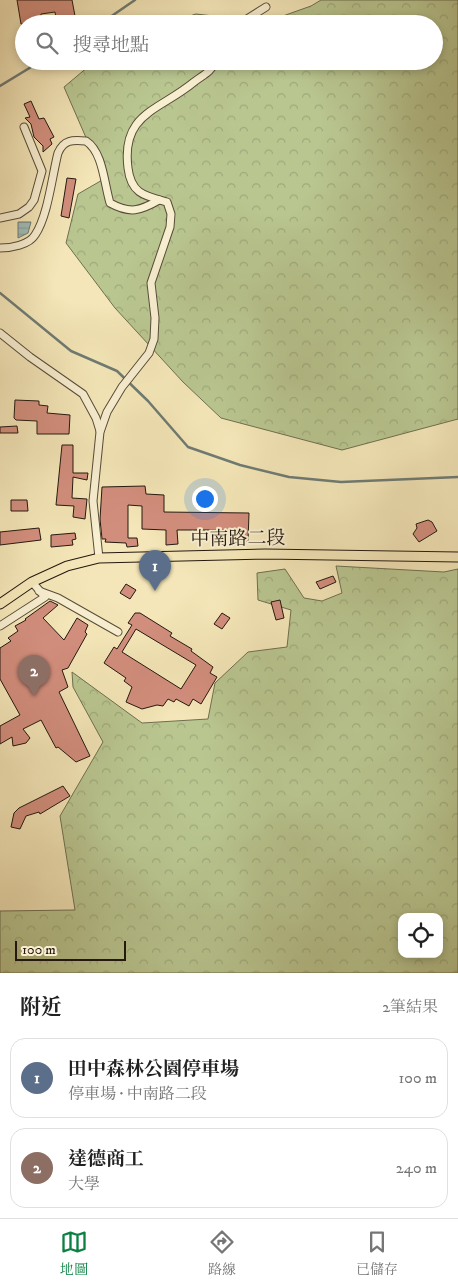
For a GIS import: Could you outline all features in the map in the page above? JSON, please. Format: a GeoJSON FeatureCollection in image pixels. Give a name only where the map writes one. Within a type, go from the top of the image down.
{"type":"FeatureCollection","features":[{"type":"Feature","properties":{"kind":"main road","name":"中南路二段"},"geometry":{"type":"LineString","coordinates":[[0,604],[32,582],[67,566],[100,558],[265,554],[458,557]]}},
{"type":"Feature","properties":{"kind":"street"},"geometry":{"type":"LineString","coordinates":[[253,15],[266,7]]}},
{"type":"Feature","properties":{"kind":"street"},"geometry":{"type":"LineString","coordinates":[[100,558],[93,501],[100,432],[107,412],[122,387],[149,353],[154,339],[155,318],[151,283],[170,227],[171,214],[168,202],[138,193],[131,182],[127,162],[131,130],[136,122],[146,114],[182,93],[211,70]]}},
{"type":"Feature","properties":{"kind":"street"},"geometry":{"type":"LineString","coordinates":[[0,218],[19,214],[29,208],[34,200],[42,171],[24,127]]}},
{"type":"Feature","properties":{"kind":"street"},"geometry":{"type":"LineString","coordinates":[[0,248],[17,247],[35,236],[43,215],[58,153],[61,145],[66,142],[86,141],[98,153],[103,183],[110,203],[120,209],[141,210],[159,200]]}},
{"type":"Feature","properties":{"kind":"street"},"geometry":{"type":"LineString","coordinates":[[0,333],[82,394],[96,418],[100,432]]}},
{"type":"Feature","properties":{"kind":"street"},"geometry":{"type":"LineString","coordinates":[[0,626],[45,597],[32,582]]}},
{"type":"Feature","properties":{"kind":"street"},"geometry":{"type":"LineString","coordinates":[[40,591],[58,598],[118,632]]}},
{"type":"Feature","properties":{"kind":"green space"},"geometry":{"type":"Polygon","coordinates":[[[321,0],[458,0],[458,419],[342,450],[221,418],[183,382],[115,308],[66,243],[78,194],[104,179],[64,87],[84,70],[443,70],[443,15],[286,15],[311,6],[321,0]]]}},
{"type":"Feature","properties":{"kind":"green space"},"geometry":{"type":"Polygon","coordinates":[[[336,566],[444,572],[458,569],[458,973],[0,973],[0,911],[75,910],[60,816],[103,742],[73,687],[72,672],[142,723],[208,719],[215,683],[248,652],[287,647],[291,610],[258,600],[257,573],[285,569],[304,598],[322,601],[342,593],[336,566]]]}},
{"type":"Feature","properties":{"kind":"water"},"geometry":{"type":"Polygon","coordinates":[[[18,222],[31,222],[28,233],[18,238],[18,222]]]}},
{"type":"Feature","properties":{"kind":"building"},"geometry":{"type":"Polygon","coordinates":[[[17,0],[72,0],[75,15],[56,15],[55,12],[41,15],[20,15],[17,0]]]}},
{"type":"Feature","properties":{"kind":"building"},"geometry":{"type":"Polygon","coordinates":[[[31,101],[39,119],[44,118],[54,137],[50,139],[52,144],[43,152],[43,146],[34,137],[31,124],[25,118],[30,117],[24,104],[31,101]]]}},
{"type":"Feature","properties":{"kind":"building"},"geometry":{"type":"Polygon","coordinates":[[[67,178],[76,179],[69,218],[61,216],[67,178]]]}},
{"type":"Feature","properties":{"kind":"building"},"geometry":{"type":"Polygon","coordinates":[[[15,400],[39,401],[39,405],[48,406],[47,413],[70,415],[69,434],[37,434],[37,421],[16,420],[14,418],[15,400]]]}},
{"type":"Feature","properties":{"kind":"building"},"geometry":{"type":"Polygon","coordinates":[[[17,426],[18,433],[0,433],[0,427],[17,426]]]}},
{"type":"Feature","properties":{"kind":"building"},"geometry":{"type":"Polygon","coordinates":[[[62,445],[73,445],[73,473],[88,473],[87,480],[73,477],[72,498],[87,499],[85,519],[73,517],[74,506],[56,505],[62,445]]]}},
{"type":"Feature","properties":{"kind":"building"},"geometry":{"type":"Polygon","coordinates":[[[145,486],[146,494],[164,495],[164,512],[249,513],[248,541],[244,542],[244,544],[230,542],[230,530],[177,530],[178,544],[166,545],[166,530],[142,529],[142,506],[128,505],[128,538],[137,538],[138,546],[127,547],[126,543],[105,542],[106,539],[102,539],[100,519],[102,487],[145,486]]]}},
{"type":"Feature","properties":{"kind":"building"},"geometry":{"type":"Polygon","coordinates":[[[11,500],[27,500],[28,511],[11,511],[11,500]]]}},
{"type":"Feature","properties":{"kind":"building"},"geometry":{"type":"Polygon","coordinates":[[[428,520],[432,522],[437,531],[419,542],[413,534],[417,528],[416,524],[428,520]]]}},
{"type":"Feature","properties":{"kind":"building"},"geometry":{"type":"Polygon","coordinates":[[[39,528],[41,540],[0,545],[0,532],[39,528]]]}},
{"type":"Feature","properties":{"kind":"building"},"geometry":{"type":"Polygon","coordinates":[[[75,533],[76,539],[72,540],[73,545],[51,547],[51,535],[75,533]]]}},
{"type":"Feature","properties":{"kind":"building"},"geometry":{"type":"Polygon","coordinates":[[[333,576],[336,582],[320,589],[316,582],[333,576]]]}},
{"type":"Feature","properties":{"kind":"building"},"geometry":{"type":"Polygon","coordinates":[[[126,584],[136,590],[130,599],[120,593],[126,584]]]}},
{"type":"Feature","properties":{"kind":"building"},"geometry":{"type":"Polygon","coordinates":[[[280,600],[284,618],[276,620],[271,602],[280,600]]]}},
{"type":"Feature","properties":{"kind":"building"},"geometry":{"type":"Polygon","coordinates":[[[50,601],[58,605],[43,618],[64,640],[77,618],[88,625],[85,632],[87,634],[68,668],[62,670],[68,687],[59,692],[90,756],[76,762],[58,747],[56,748],[41,720],[23,729],[30,738],[26,743],[13,746],[12,737],[0,744],[0,726],[20,715],[0,679],[0,648],[11,641],[8,638],[18,631],[15,626],[26,620],[50,601]]]}},
{"type":"Feature","properties":{"kind":"building"},"geometry":{"type":"Polygon","coordinates":[[[135,613],[140,613],[172,633],[170,636],[192,649],[191,651],[213,667],[210,673],[217,677],[201,704],[193,699],[189,706],[176,699],[174,702],[168,699],[163,706],[157,705],[142,709],[126,702],[132,687],[124,681],[126,678],[104,663],[114,647],[117,649],[132,625],[128,623],[135,613]],[[136,629],[122,652],[181,689],[196,665],[136,629]]]}},
{"type":"Feature","properties":{"kind":"building"},"geometry":{"type":"Polygon","coordinates":[[[222,613],[230,618],[222,629],[214,624],[222,613]]]}},
{"type":"Feature","properties":{"kind":"building"},"geometry":{"type":"Polygon","coordinates":[[[63,786],[70,796],[40,814],[39,812],[26,816],[20,829],[11,827],[14,813],[19,808],[63,786]]]}},
{"type":"Feature","properties":{"kind":"waterway"},"geometry":{"type":"LineString","coordinates":[[113,15],[135,0]]}},
{"type":"Feature","properties":{"kind":"waterway"},"geometry":{"type":"LineString","coordinates":[[0,86],[26,70]]}},
{"type":"Feature","properties":{"kind":"waterway"},"geometry":{"type":"LineString","coordinates":[[0,293],[71,351],[117,371],[148,401],[188,447],[240,465],[289,477],[341,482],[458,477]]}},
{"type":"Feature","properties":{"kind":"place","name":"田中森林公園停車場"},"geometry":{"type":"Point","coordinates":[155,591]}},
{"type":"Feature","properties":{"kind":"place","name":"達德商工"},"geometry":{"type":"Point","coordinates":[34,696]}}]}
